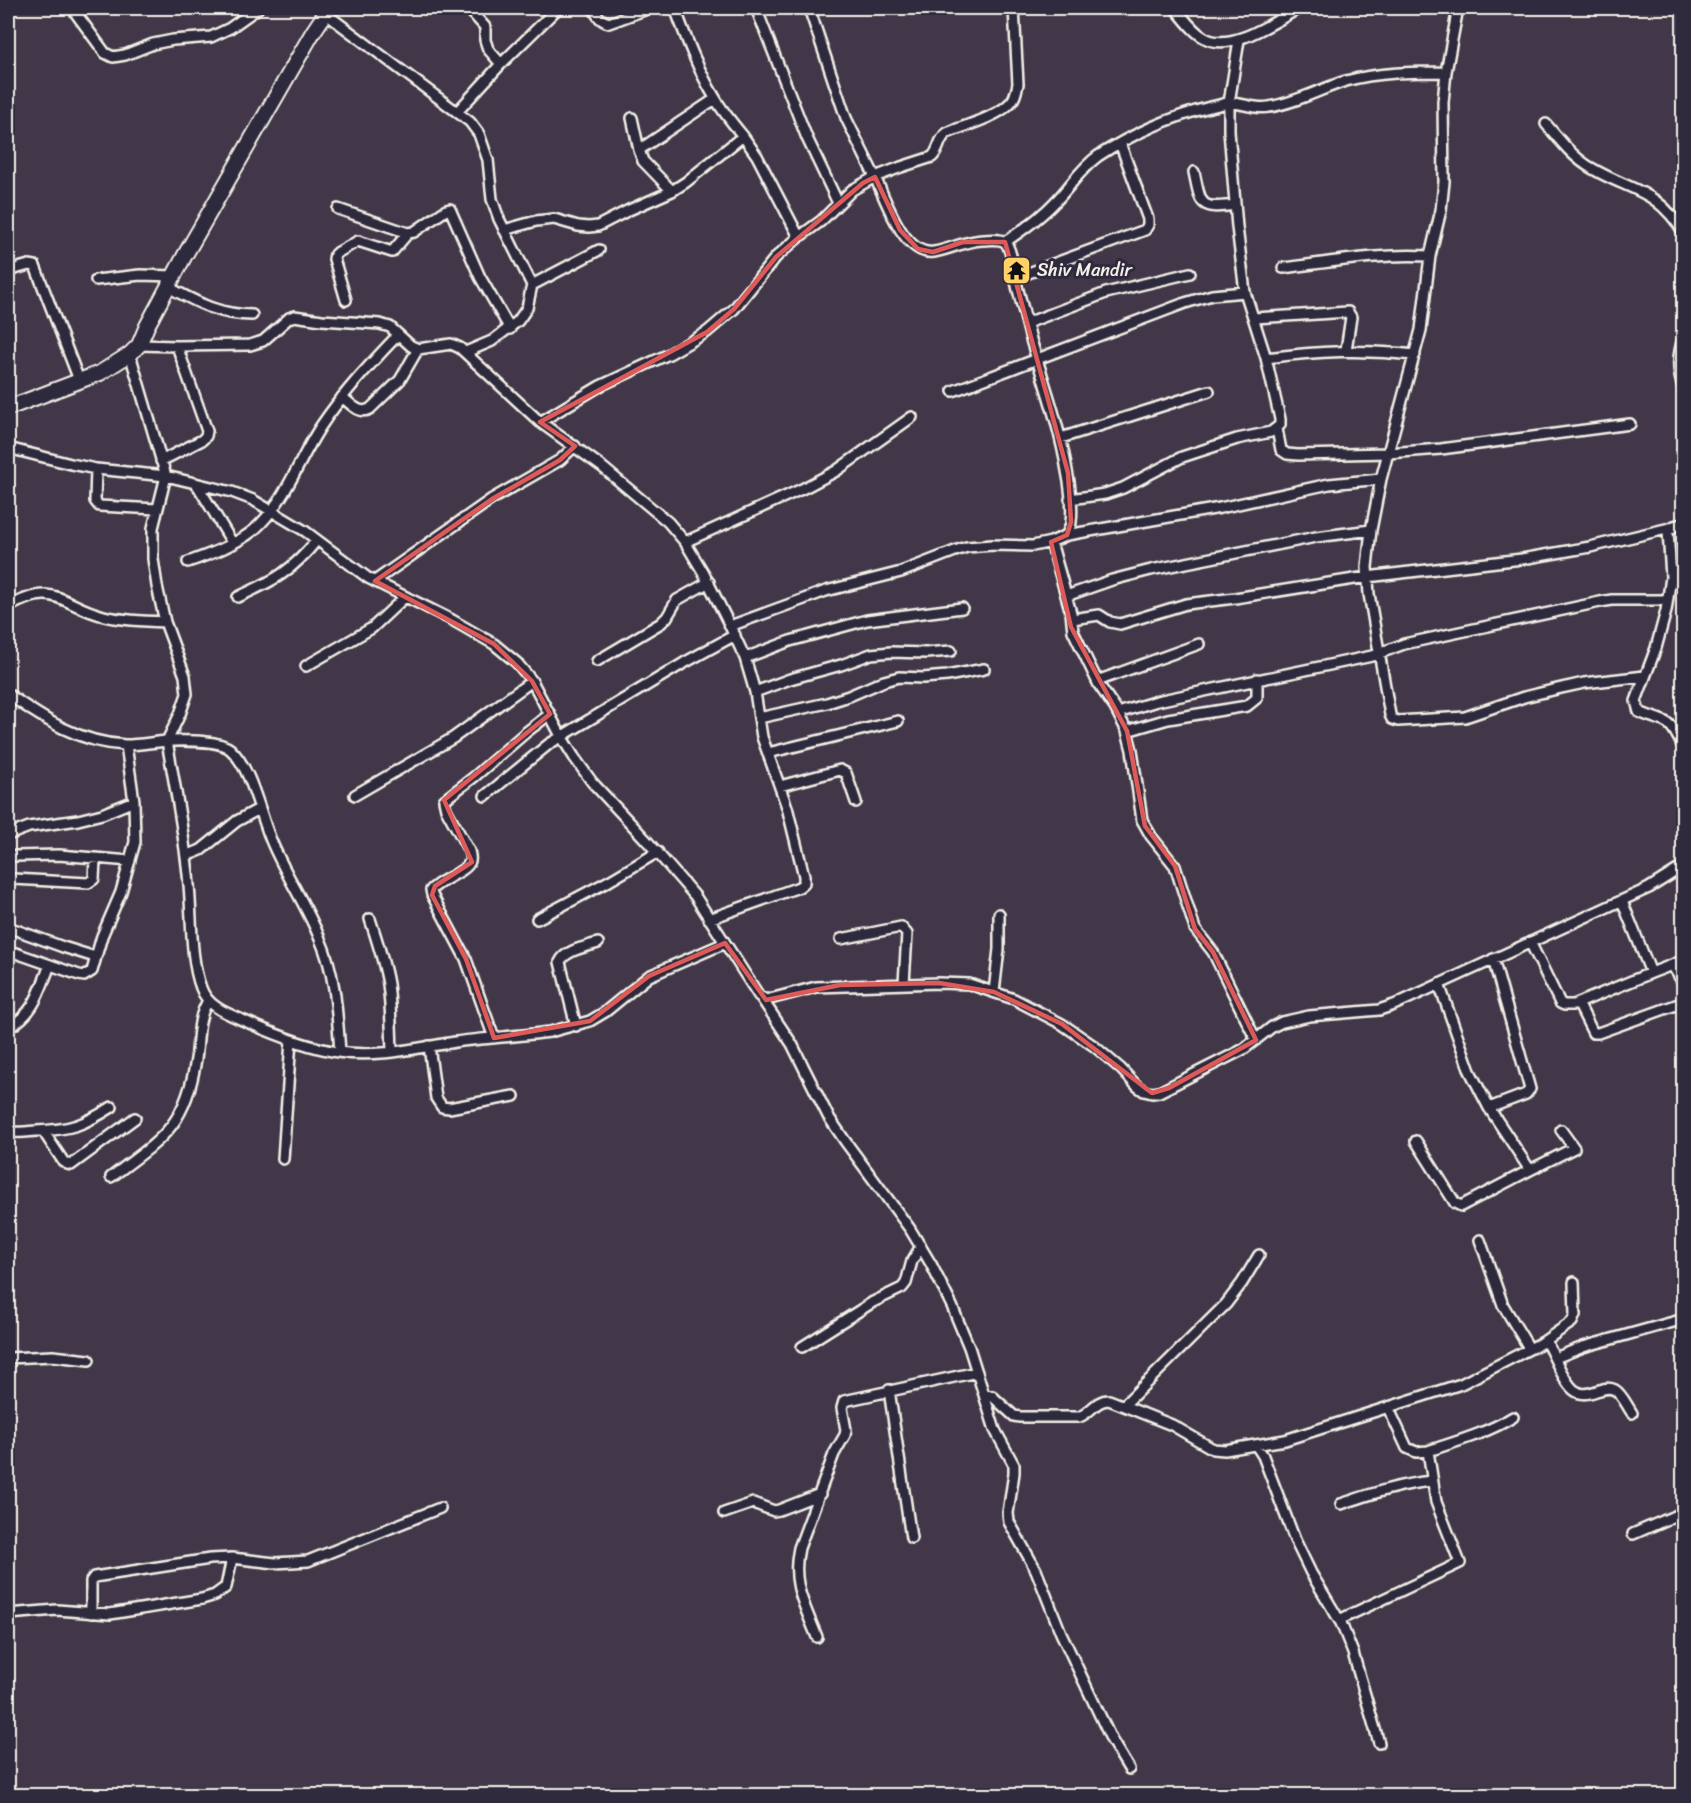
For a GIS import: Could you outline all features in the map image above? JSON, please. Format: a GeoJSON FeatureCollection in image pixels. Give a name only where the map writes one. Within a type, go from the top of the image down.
{"type":"FeatureCollection","features":[{"type":"Feature","properties":{"kind":"main road"},"geometry":{"type":"LineString","coordinates":[[8,408],[100,373],[135,350],[171,281],[327,10]]}},
{"type":"Feature","properties":{"kind":"street"},"geometry":{"type":"LineString","coordinates":[[72,8],[105,53],[113,57],[172,40],[211,37],[230,28],[258,8]]}},
{"type":"Feature","properties":{"kind":"street"},"geometry":{"type":"LineString","coordinates":[[468,8],[485,27],[486,44],[501,64]]}},
{"type":"Feature","properties":{"kind":"street"},"geometry":{"type":"LineString","coordinates":[[458,112],[501,64],[558,8]]}},
{"type":"Feature","properties":{"kind":"street"},"geometry":{"type":"LineString","coordinates":[[593,8],[603,22],[609,23],[650,8]]}},
{"type":"Feature","properties":{"kind":"street"},"geometry":{"type":"LineString","coordinates":[[675,8],[693,54],[716,99],[757,156],[799,237]]}},
{"type":"Feature","properties":{"kind":"street"},"geometry":{"type":"LineString","coordinates":[[756,8],[807,138],[838,203]]}},
{"type":"Feature","properties":{"kind":"street"},"geometry":{"type":"LineString","coordinates":[[809,8],[846,118],[900,230],[910,243],[925,252],[933,252],[963,242],[999,240],[1005,242],[1009,249],[1037,360],[1061,438],[1068,473],[1070,499],[1071,522],[1066,534]]}},
{"type":"Feature","properties":{"kind":"street"},"geometry":{"type":"LineString","coordinates":[[540,422],[600,386],[669,354],[707,332],[734,309],[776,257],[820,221],[852,190],[875,177],[932,157],[943,136],[947,133],[998,112],[1009,105],[1016,95],[1018,84],[1014,8]]}},
{"type":"Feature","properties":{"kind":"street"},"geometry":{"type":"LineString","coordinates":[[1175,8],[1204,38],[1217,42],[1239,40],[1300,8]]}},
{"type":"Feature","properties":{"kind":"street"},"geometry":{"type":"LineString","coordinates":[[1458,8],[1443,102],[1444,182],[1441,210],[1430,256],[1415,355],[1381,479],[1371,530],[1367,577],[1390,715],[1392,719],[1398,721],[1465,717],[1524,697],[1557,689],[1584,683],[1645,676]]}},
{"type":"Feature","properties":{"kind":"street"},"geometry":{"type":"LineString","coordinates":[[327,10],[470,122],[484,147],[488,160],[492,199],[504,230],[531,285],[527,308],[518,321],[492,342],[466,352]]}},
{"type":"Feature","properties":{"kind":"street"},"geometry":{"type":"LineString","coordinates":[[1070,499],[1105,495],[1182,457],[1237,439],[1271,432],[1280,425],[1266,358],[1245,292],[1235,206],[1229,103],[1239,40]]}},
{"type":"Feature","properties":{"kind":"street"},"geometry":{"type":"LineString","coordinates":[[1005,242],[1033,222],[1076,175],[1096,158],[1120,143],[1175,117],[1229,103],[1252,108],[1268,107],[1302,98],[1345,82],[1392,72],[1446,72]]}},
{"type":"Feature","properties":{"kind":"street"},"geometry":{"type":"LineString","coordinates":[[639,150],[716,99]]}},
{"type":"Feature","properties":{"kind":"street"},"geometry":{"type":"LineString","coordinates":[[632,118],[643,161],[672,191]]}},
{"type":"Feature","properties":{"kind":"street"},"geometry":{"type":"LineString","coordinates":[[1546,124],[1572,154],[1592,169],[1644,192],[1660,203],[1676,220],[1683,233]]}},
{"type":"Feature","properties":{"kind":"street"},"geometry":{"type":"LineString","coordinates":[[504,230],[536,221],[554,219],[578,226],[598,226],[672,191],[743,136]]}},
{"type":"Feature","properties":{"kind":"street"},"geometry":{"type":"LineString","coordinates":[[1015,278],[1145,230],[1148,219],[1120,143]]}},
{"type":"Feature","properties":{"kind":"street"},"geometry":{"type":"LineString","coordinates":[[1194,172],[1198,192],[1208,206],[1215,208],[1235,206]]}},
{"type":"Feature","properties":{"kind":"street"},"geometry":{"type":"LineString","coordinates":[[338,209],[408,233],[414,232],[450,209],[480,277],[510,329]]}},
{"type":"Feature","properties":{"kind":"street"},"geometry":{"type":"LineString","coordinates":[[346,300],[334,259],[335,254],[358,241],[392,252],[408,233]]}},
{"type":"Feature","properties":{"kind":"street"},"geometry":{"type":"LineString","coordinates":[[531,285],[599,250]]}},
{"type":"Feature","properties":{"kind":"street"},"geometry":{"type":"LineString","coordinates":[[1283,268],[1379,256],[1430,256]]}},
{"type":"Feature","properties":{"kind":"street"},"geometry":{"type":"LineString","coordinates":[[8,271],[29,265],[35,266],[80,381]]}},
{"type":"Feature","properties":{"kind":"street"},"geometry":{"type":"LineString","coordinates":[[1027,323],[1106,293],[1190,273]]}},
{"type":"Feature","properties":{"kind":"street"},"geometry":{"type":"LineString","coordinates":[[96,280],[147,274],[171,281],[220,312],[252,315]]}},
{"type":"Feature","properties":{"kind":"street"},"geometry":{"type":"LineString","coordinates":[[953,391],[1185,303],[1212,295],[1245,292]]}},
{"type":"Feature","properties":{"kind":"street"},"geometry":{"type":"LineString","coordinates":[[1254,318],[1348,312],[1351,317],[1346,350]]}},
{"type":"Feature","properties":{"kind":"street"},"geometry":{"type":"LineString","coordinates":[[709,919],[799,887],[804,883],[804,876],[780,786],[762,737],[755,692],[745,658],[709,582],[685,542],[668,522],[575,446],[540,422],[466,352],[451,344],[418,349],[411,346],[390,327],[380,324],[294,316],[269,337],[257,343],[135,350],[166,476],[153,528],[153,559],[165,622],[185,676],[187,694],[167,741],[186,856],[197,976],[201,990],[208,1001],[219,1010],[309,1046],[340,1052],[392,1051],[550,1032],[576,1026],[605,1012],[649,976],[724,943]]}},
{"type":"Feature","properties":{"kind":"street"},"geometry":{"type":"LineString","coordinates":[[188,562],[233,544],[254,530],[272,510],[321,425],[342,397],[398,335]]}},
{"type":"Feature","properties":{"kind":"street"},"geometry":{"type":"LineString","coordinates":[[1683,336],[1677,360],[1683,390]]}},
{"type":"Feature","properties":{"kind":"street"},"geometry":{"type":"LineString","coordinates":[[161,461],[202,440],[207,431],[177,346]]}},
{"type":"Feature","properties":{"kind":"street"},"geometry":{"type":"LineString","coordinates":[[342,397],[360,411],[365,412],[370,409],[400,380],[418,349]]}},
{"type":"Feature","properties":{"kind":"street"},"geometry":{"type":"LineString","coordinates":[[1266,358],[1346,350],[1415,355]]}},
{"type":"Feature","properties":{"kind":"street"},"geometry":{"type":"LineString","coordinates":[[1061,438],[1209,391]]}},
{"type":"Feature","properties":{"kind":"street"},"geometry":{"type":"LineString","coordinates":[[685,542],[836,471],[912,417]]}},
{"type":"Feature","properties":{"kind":"street"},"geometry":{"type":"LineString","coordinates":[[1277,429],[1280,446],[1287,454],[1388,453],[1441,449],[1630,424]]}},
{"type":"Feature","properties":{"kind":"street"},"geometry":{"type":"LineString","coordinates":[[375,581],[492,499],[560,460],[575,446]]}},
{"type":"Feature","properties":{"kind":"street"},"geometry":{"type":"LineString","coordinates":[[8,448],[96,469],[166,476],[232,492],[253,500],[272,510],[375,581],[494,644],[517,663],[532,681],[573,757],[592,782],[658,852],[695,896],[792,1044],[828,1116],[921,1246],[952,1306],[977,1372],[995,1430],[1014,1465],[1009,1522],[1036,1570],[1061,1633],[1112,1741],[1129,1769]]}},
{"type":"Feature","properties":{"kind":"street"},"geometry":{"type":"LineString","coordinates":[[96,469],[95,501],[99,506],[157,509]]}},
{"type":"Feature","properties":{"kind":"street"},"geometry":{"type":"LineString","coordinates":[[485,796],[561,736],[684,663],[732,631],[826,591],[901,572],[967,548],[993,545],[1033,546],[1051,542],[1066,534],[1199,512],[1329,484],[1381,479]]}},
{"type":"Feature","properties":{"kind":"street"},"geometry":{"type":"LineString","coordinates":[[196,483],[233,544]]}},
{"type":"Feature","properties":{"kind":"street"},"geometry":{"type":"LineString","coordinates":[[1072,619],[1099,615],[1110,622],[1120,624],[1186,604],[1367,577],[1522,559],[1590,547],[1683,523]]}},
{"type":"Feature","properties":{"kind":"street"},"geometry":{"type":"LineString","coordinates":[[1670,528],[1668,531],[1671,577],[1668,600],[1656,648],[1636,701],[1639,712],[1668,721],[1683,748]]}},
{"type":"Feature","properties":{"kind":"street"},"geometry":{"type":"LineString","coordinates":[[1066,596],[1112,580],[1151,570],[1316,537],[1371,530]]}},
{"type":"Feature","properties":{"kind":"street"},"geometry":{"type":"LineString","coordinates":[[238,597],[288,571],[303,558],[317,540]]}},
{"type":"Feature","properties":{"kind":"street"},"geometry":{"type":"LineString","coordinates":[[1051,542],[1072,619],[1071,627],[1103,693],[1118,713],[1127,731],[1142,820],[1151,836],[1175,866],[1195,929],[1213,952],[1256,1040]]}},
{"type":"Feature","properties":{"kind":"street"},"geometry":{"type":"LineString","coordinates":[[597,661],[661,623],[677,600],[709,582]]}},
{"type":"Feature","properties":{"kind":"street"},"geometry":{"type":"LineString","coordinates":[[8,606],[35,594],[45,593],[103,616],[123,620],[165,622]]}},
{"type":"Feature","properties":{"kind":"street"},"geometry":{"type":"LineString","coordinates":[[306,666],[372,628],[405,597]]}},
{"type":"Feature","properties":{"kind":"street"},"geometry":{"type":"LineString","coordinates":[[1118,713],[1157,700],[1379,654],[1404,644],[1600,602],[1668,600]]}},
{"type":"Feature","properties":{"kind":"street"},"geometry":{"type":"LineString","coordinates":[[745,658],[790,641],[867,620],[962,608]]}},
{"type":"Feature","properties":{"kind":"street"},"geometry":{"type":"LineString","coordinates":[[1097,681],[1199,645]]}},
{"type":"Feature","properties":{"kind":"street"},"geometry":{"type":"LineString","coordinates":[[755,692],[871,654],[951,651]]}},
{"type":"Feature","properties":{"kind":"street"},"geometry":{"type":"LineString","coordinates":[[759,718],[827,703],[899,677],[947,676],[984,669]]}},
{"type":"Feature","properties":{"kind":"street"},"geometry":{"type":"LineString","coordinates":[[1127,731],[1168,719],[1247,706],[1257,698],[1257,679]]}},
{"type":"Feature","properties":{"kind":"street"},"geometry":{"type":"LineString","coordinates":[[355,795],[453,738],[532,681]]}},
{"type":"Feature","properties":{"kind":"street"},"geometry":{"type":"LineString","coordinates":[[8,694],[61,728],[102,742],[126,745],[167,741],[216,743],[228,748],[240,762],[273,845],[321,940],[330,967],[335,994],[340,1052]]}},
{"type":"Feature","properties":{"kind":"street"},"geometry":{"type":"LineString","coordinates":[[494,1038],[466,959],[432,895],[431,890],[435,886],[464,868],[471,859],[444,800],[550,714]]}},
{"type":"Feature","properties":{"kind":"street"},"geometry":{"type":"LineString","coordinates":[[768,753],[898,721]]}},
{"type":"Feature","properties":{"kind":"street"},"geometry":{"type":"LineString","coordinates":[[13,952],[84,976],[92,971],[95,957],[121,892],[135,842],[134,801],[126,745]]}},
{"type":"Feature","properties":{"kind":"street"},"geometry":{"type":"LineString","coordinates":[[780,786],[840,770],[846,773],[856,802]]}},
{"type":"Feature","properties":{"kind":"street"},"geometry":{"type":"LineString","coordinates":[[8,835],[29,827],[102,814],[134,801]]}},
{"type":"Feature","properties":{"kind":"street"},"geometry":{"type":"LineString","coordinates":[[186,856],[210,844],[237,820],[259,809]]}},
{"type":"Feature","properties":{"kind":"street"},"geometry":{"type":"LineString","coordinates":[[537,919],[658,852]]}},
{"type":"Feature","properties":{"kind":"street"},"geometry":{"type":"LineString","coordinates":[[15,856],[40,854],[130,861]]}},
{"type":"Feature","properties":{"kind":"street"},"geometry":{"type":"LineString","coordinates":[[13,879],[88,883],[94,879],[95,859]]}},
{"type":"Feature","properties":{"kind":"street"},"geometry":{"type":"LineString","coordinates":[[762,999],[771,1000],[816,987],[904,983],[969,984],[1032,1008],[1062,1024],[1094,1046],[1137,1086],[1152,1093],[1169,1088],[1244,1048],[1282,1022],[1379,1010],[1394,1005],[1622,901],[1649,888],[1683,866]]}},
{"type":"Feature","properties":{"kind":"street"},"geometry":{"type":"LineString","coordinates":[[1622,901],[1651,973]]}},
{"type":"Feature","properties":{"kind":"street"},"geometry":{"type":"LineString","coordinates":[[994,992],[999,949],[999,914]]}},
{"type":"Feature","properties":{"kind":"street"},"geometry":{"type":"LineString","coordinates":[[370,919],[383,958],[388,983],[392,1051]]}},
{"type":"Feature","properties":{"kind":"street"},"geometry":{"type":"LineString","coordinates":[[8,927],[95,957]]}},
{"type":"Feature","properties":{"kind":"street"},"geometry":{"type":"LineString","coordinates":[[841,939],[901,927],[907,934],[904,983]]}},
{"type":"Feature","properties":{"kind":"street"},"geometry":{"type":"LineString","coordinates":[[1530,942],[1560,1003],[1564,1005],[1576,1004],[1683,960]]}},
{"type":"Feature","properties":{"kind":"street"},"geometry":{"type":"LineString","coordinates":[[576,1026],[560,962],[566,954],[598,943]]}},
{"type":"Feature","properties":{"kind":"street"},"geometry":{"type":"LineString","coordinates":[[1489,1108],[1526,1094],[1530,1089],[1493,959]]}},
{"type":"Feature","properties":{"kind":"street"},"geometry":{"type":"LineString","coordinates":[[8,1028],[26,1015],[35,1003],[50,965]]}},
{"type":"Feature","properties":{"kind":"street"},"geometry":{"type":"LineString","coordinates":[[1672,965],[1683,984]]}},
{"type":"Feature","properties":{"kind":"street"},"geometry":{"type":"LineString","coordinates":[[1439,984],[1470,1071],[1489,1108],[1530,1170]]}},
{"type":"Feature","properties":{"kind":"street"},"geometry":{"type":"LineString","coordinates":[[111,1177],[168,1133],[180,1116],[196,1060],[200,1018],[208,1001]]}},
{"type":"Feature","properties":{"kind":"street"},"geometry":{"type":"LineString","coordinates":[[1576,1004],[1581,1008],[1591,1031],[1595,1034],[1683,1002]]}},
{"type":"Feature","properties":{"kind":"street"},"geometry":{"type":"LineString","coordinates":[[283,1159],[291,1040]]}},
{"type":"Feature","properties":{"kind":"street"},"geometry":{"type":"LineString","coordinates":[[429,1046],[436,1098],[442,1107],[449,1108],[514,1096]]}},
{"type":"Feature","properties":{"kind":"street"},"geometry":{"type":"LineString","coordinates":[[8,1132],[75,1127],[112,1107]]}},
{"type":"Feature","properties":{"kind":"street"},"geometry":{"type":"LineString","coordinates":[[43,1131],[63,1161],[71,1165],[135,1118]]}},
{"type":"Feature","properties":{"kind":"street"},"geometry":{"type":"LineString","coordinates":[[1416,1141],[1455,1203],[1461,1206],[1574,1148],[1561,1130]]}},
{"type":"Feature","properties":{"kind":"street"},"geometry":{"type":"LineString","coordinates":[[1480,1240],[1503,1305],[1529,1348]]}},
{"type":"Feature","properties":{"kind":"street"},"geometry":{"type":"LineString","coordinates":[[802,1347],[873,1302],[902,1288],[906,1283],[912,1261],[921,1246]]}},
{"type":"Feature","properties":{"kind":"street"},"geometry":{"type":"LineString","coordinates":[[1124,1405],[1226,1304],[1242,1283],[1258,1255]]}},
{"type":"Feature","properties":{"kind":"street"},"geometry":{"type":"LineString","coordinates":[[984,1395],[992,1396],[1009,1413],[1020,1417],[1079,1417],[1086,1414],[1096,1403],[1109,1400],[1172,1425],[1213,1449],[1225,1450],[1286,1440],[1468,1381],[1543,1342],[1572,1322],[1575,1315],[1574,1282]]}},
{"type":"Feature","properties":{"kind":"street"},"geometry":{"type":"LineString","coordinates":[[1555,1358],[1583,1347],[1683,1319]]}},
{"type":"Feature","properties":{"kind":"street"},"geometry":{"type":"LineString","coordinates":[[1543,1342],[1548,1346],[1575,1391],[1588,1394],[1604,1389],[1614,1390],[1632,1413]]}},
{"type":"Feature","properties":{"kind":"street"},"geometry":{"type":"LineString","coordinates":[[8,1358],[53,1356],[89,1360]]}},
{"type":"Feature","properties":{"kind":"street"},"geometry":{"type":"LineString","coordinates":[[817,1636],[797,1586],[795,1573],[799,1548],[834,1454],[845,1435],[842,1408],[844,1401],[977,1372]]}},
{"type":"Feature","properties":{"kind":"street"},"geometry":{"type":"LineString","coordinates":[[890,1390],[911,1538]]}},
{"type":"Feature","properties":{"kind":"street"},"geometry":{"type":"LineString","coordinates":[[1388,1407],[1407,1448],[1416,1452],[1428,1451],[1477,1435],[1514,1417]]}},
{"type":"Feature","properties":{"kind":"street"},"geometry":{"type":"LineString","coordinates":[[1256,1445],[1268,1469],[1295,1540],[1311,1573],[1339,1620],[1353,1653],[1379,1743]]}},
{"type":"Feature","properties":{"kind":"street"},"geometry":{"type":"LineString","coordinates":[[1339,1620],[1460,1563],[1440,1515],[1428,1451]]}},
{"type":"Feature","properties":{"kind":"street"},"geometry":{"type":"LineString","coordinates":[[1341,1504],[1393,1487],[1432,1481]]}},
{"type":"Feature","properties":{"kind":"street"},"geometry":{"type":"LineString","coordinates":[[724,1514],[753,1503],[774,1511],[779,1510],[820,1494]]}},
{"type":"Feature","properties":{"kind":"street"},"geometry":{"type":"LineString","coordinates":[[91,1613],[91,1581],[94,1577],[210,1559],[232,1558],[275,1563],[308,1561],[440,1508]]}},
{"type":"Feature","properties":{"kind":"street"},"geometry":{"type":"LineString","coordinates":[[1633,1534],[1683,1512]]}},
{"type":"Feature","properties":{"kind":"street"},"geometry":{"type":"LineString","coordinates":[[8,1614],[57,1610],[110,1614],[202,1599],[226,1587],[232,1558]]}},
{"type":"Feature","properties":{"kind":"highlighted area"},"geometry":{"type":"Polygon","coordinates":[[[875,177],[900,230],[918,249],[933,252],[963,242],[1005,242],[1068,473],[1071,522],[1067,535],[1051,542],[1071,627],[1127,731],[1145,826],[1175,866],[1195,929],[1213,952],[1256,1040],[1169,1088],[1152,1093],[1062,1024],[994,992],[939,983],[840,985],[766,1000],[725,943],[649,976],[590,1021],[494,1038],[466,959],[432,895],[435,886],[472,862],[444,800],[550,714],[532,681],[494,644],[375,581],[492,499],[560,460],[575,446],[540,422],[707,332],[734,309],[776,257],[863,183],[875,177]]]}},
{"type":"Feature","properties":{"kind":"place","name":"Shiv Mandir"},"geometry":{"type":"Point","coordinates":[1016,270]}}]}
